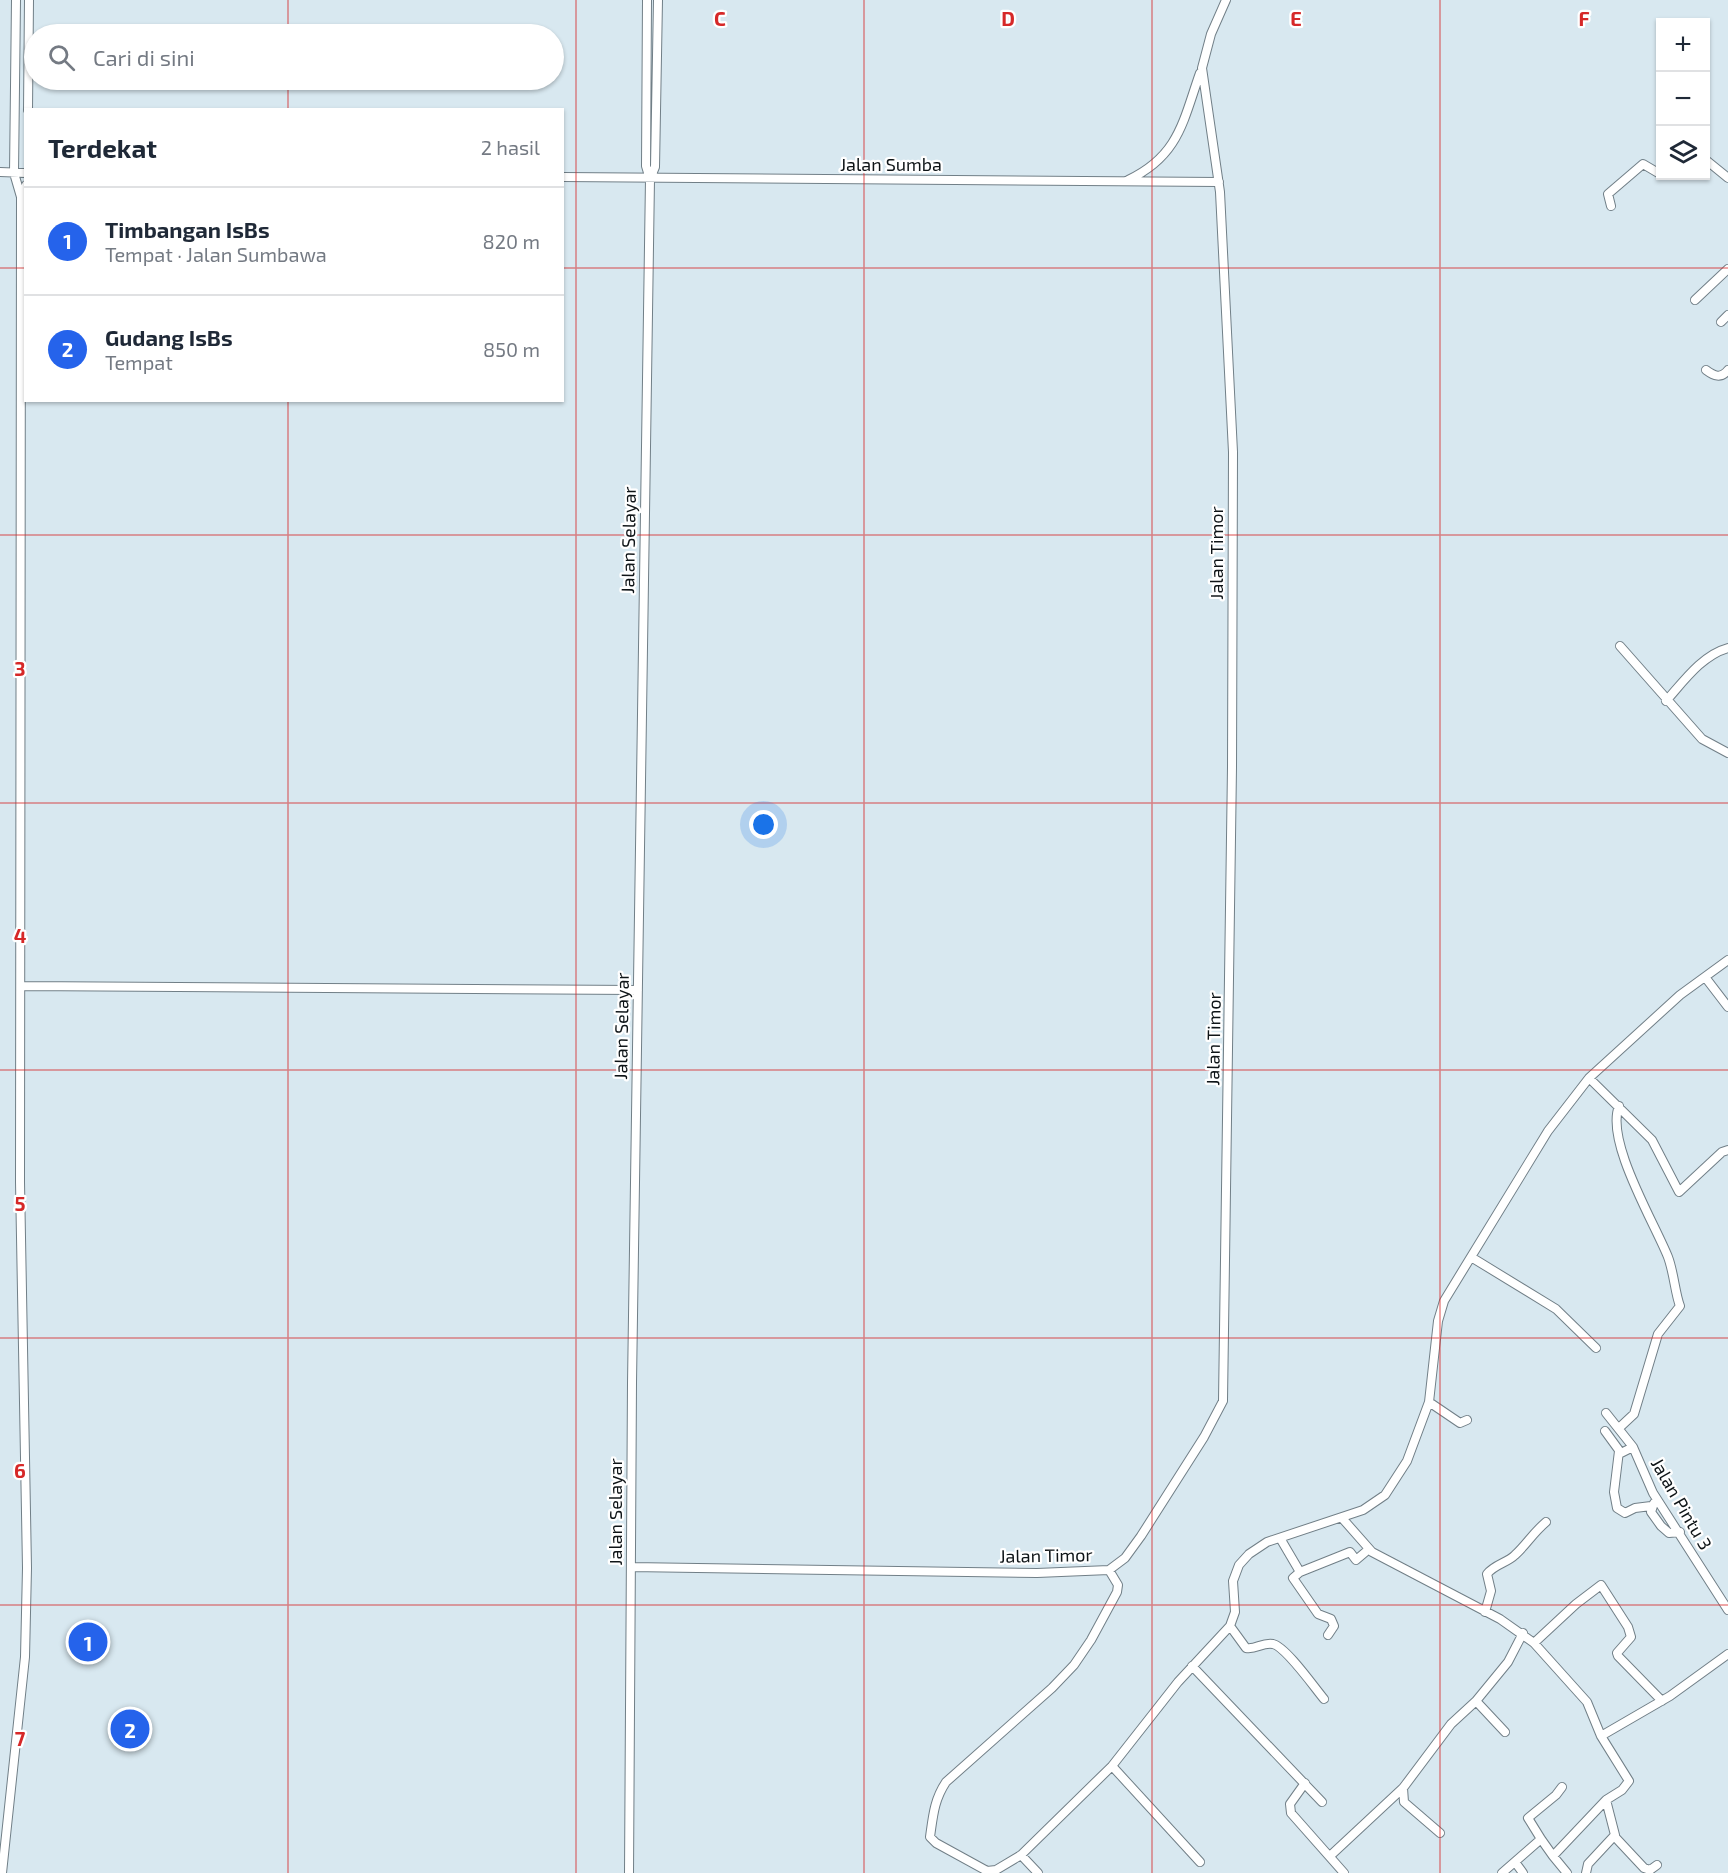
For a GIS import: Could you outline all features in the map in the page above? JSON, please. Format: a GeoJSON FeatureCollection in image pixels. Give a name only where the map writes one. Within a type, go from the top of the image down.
{"type":"FeatureCollection","features":[{"type":"Feature","properties":{"kind":"street"},"geometry":{"type":"LineString","coordinates":[[2,1873],[25,1657],[26,1462],[20,1182],[22,986],[21,196],[14,172],[16,0]]}},
{"type":"Feature","properties":{"kind":"street"},"geometry":{"type":"LineString","coordinates":[[29,0],[29,24]]}},
{"type":"Feature","properties":{"kind":"street","name":"Jalan Selayar"},"geometry":{"type":"LineString","coordinates":[[647,0],[645,166],[650,179]]}},
{"type":"Feature","properties":{"kind":"street","name":"Jalan Selayar"},"geometry":{"type":"LineString","coordinates":[[629,1873],[638,990],[650,179],[655,167],[658,0]]}},
{"type":"Feature","properties":{"kind":"street","name":"Jalan Timor"},"geometry":{"type":"LineString","coordinates":[[631,1567],[1037,1573],[1109,1570],[1125,1558],[1141,1536],[1216,1417],[1224,1395],[1232,767],[1233,452],[1219,182],[1202,68],[1211,34],[1226,0]]}},
{"type":"Feature","properties":{"kind":"street"},"geometry":{"type":"LineString","coordinates":[[1127,181],[1155,165],[1174,143],[1202,68]]}},
{"type":"Feature","properties":{"kind":"street"},"geometry":{"type":"LineString","coordinates":[[28,90],[28,108]]}},
{"type":"Feature","properties":{"kind":"street"},"geometry":{"type":"LineString","coordinates":[[1710,163],[1728,178]]}},
{"type":"Feature","properties":{"kind":"street"},"geometry":{"type":"LineString","coordinates":[[1611,206],[1608,194],[1643,164],[1656,172]]}},
{"type":"Feature","properties":{"kind":"street"},"geometry":{"type":"LineString","coordinates":[[0,172],[24,173]]}},
{"type":"Feature","properties":{"kind":"street","name":"Jalan Sumba"},"geometry":{"type":"LineString","coordinates":[[564,177],[1219,182]]}},
{"type":"Feature","properties":{"kind":"street"},"geometry":{"type":"LineString","coordinates":[[21,196],[24,189]]}},
{"type":"Feature","properties":{"kind":"street"},"geometry":{"type":"LineString","coordinates":[[1695,300],[1728,269]]}},
{"type":"Feature","properties":{"kind":"street"},"geometry":{"type":"LineString","coordinates":[[1721,322],[1728,315]]}},
{"type":"Feature","properties":{"kind":"street"},"geometry":{"type":"LineString","coordinates":[[1706,370],[1717,376],[1724,375],[1728,370]]}},
{"type":"Feature","properties":{"kind":"street"},"geometry":{"type":"LineString","coordinates":[[1620,646],[1701,739],[1728,753]]}},
{"type":"Feature","properties":{"kind":"street"},"geometry":{"type":"LineString","coordinates":[[1666,701],[1691,672],[1719,651],[1728,648]]}},
{"type":"Feature","properties":{"kind":"street"},"geometry":{"type":"LineString","coordinates":[[1109,1570],[1118,1585],[1117,1592],[1091,1640],[1074,1665],[1052,1688],[946,1782],[934,1806],[930,1837],[981,1869],[992,1872],[1021,1855],[1112,1766],[1152,1713],[1230,1626],[1235,1612],[1233,1581],[1239,1565],[1257,1548],[1308,1527],[1342,1518],[1371,1506],[1392,1488],[1407,1461],[1429,1402],[1438,1321],[1444,1301],[1548,1131],[1589,1078],[1672,1002],[1728,960]]}},
{"type":"Feature","properties":{"kind":"street"},"geometry":{"type":"LineString","coordinates":[[1704,977],[1728,1007]]}},
{"type":"Feature","properties":{"kind":"street"},"geometry":{"type":"LineString","coordinates":[[22,986],[638,990]]}},
{"type":"Feature","properties":{"kind":"street"},"geometry":{"type":"LineString","coordinates":[[1589,1078],[1652,1140],[1679,1192],[1722,1152],[1728,1150]]}},
{"type":"Feature","properties":{"kind":"street"},"geometry":{"type":"LineString","coordinates":[[1619,1106],[1617,1125],[1623,1152],[1671,1265],[1680,1306],[1658,1334],[1634,1414],[1619,1428]]}},
{"type":"Feature","properties":{"kind":"street"},"geometry":{"type":"LineString","coordinates":[[1471,1257],[1556,1309],[1596,1348]]}},
{"type":"Feature","properties":{"kind":"street"},"geometry":{"type":"LineString","coordinates":[[1429,1402],[1460,1422],[1467,1420]]}},
{"type":"Feature","properties":{"kind":"street","name":"Jalan Pintu 3"},"geometry":{"type":"LineString","coordinates":[[1606,1413],[1633,1447],[1657,1499],[1728,1610]]}},
{"type":"Feature","properties":{"kind":"street"},"geometry":{"type":"LineString","coordinates":[[1605,1431],[1622,1454],[1633,1447]]}},
{"type":"Feature","properties":{"kind":"street"},"geometry":{"type":"LineString","coordinates":[[1619,1451],[1614,1492],[1617,1508],[1625,1513],[1635,1508],[1651,1506],[1657,1499]]}},
{"type":"Feature","properties":{"kind":"street"},"geometry":{"type":"LineString","coordinates":[[1651,1506],[1656,1521],[1666,1531],[1680,1532]]}},
{"type":"Feature","properties":{"kind":"street"},"geometry":{"type":"LineString","coordinates":[[1342,1518],[1369,1549],[1523,1633],[1587,1702],[1601,1736],[1629,1781],[1622,1791],[1606,1800],[1553,1856]]}},
{"type":"Feature","properties":{"kind":"street"},"geometry":{"type":"LineString","coordinates":[[1485,1612],[1491,1591],[1487,1574],[1492,1568],[1515,1556],[1531,1534],[1546,1522]]}},
{"type":"Feature","properties":{"kind":"street"},"geometry":{"type":"LineString","coordinates":[[1280,1538],[1300,1572]]}},
{"type":"Feature","properties":{"kind":"street"},"geometry":{"type":"LineString","coordinates":[[1328,1635],[1334,1626],[1331,1619],[1318,1614],[1293,1578],[1300,1572],[1350,1552],[1356,1560],[1369,1549]]}},
{"type":"Feature","properties":{"kind":"street"},"geometry":{"type":"LineString","coordinates":[[1534,1643],[1581,1599],[1601,1585],[1628,1627],[1631,1637],[1617,1653],[1618,1656],[1662,1701]]}},
{"type":"Feature","properties":{"kind":"street"},"geometry":{"type":"LineString","coordinates":[[1230,1626],[1244,1647],[1252,1649],[1266,1643],[1279,1646],[1324,1699]]}},
{"type":"Feature","properties":{"kind":"street"},"geometry":{"type":"LineString","coordinates":[[1330,1856],[1403,1788],[1451,1724],[1476,1701],[1508,1662],[1523,1633]]}},
{"type":"Feature","properties":{"kind":"street"},"geometry":{"type":"LineString","coordinates":[[1601,1736],[1662,1701],[1728,1654]]}},
{"type":"Feature","properties":{"kind":"street"},"geometry":{"type":"LineString","coordinates":[[1192,1666],[1322,1802]]}},
{"type":"Feature","properties":{"kind":"street"},"geometry":{"type":"LineString","coordinates":[[1476,1701],[1504,1732]]}},
{"type":"Feature","properties":{"kind":"street"},"geometry":{"type":"LineString","coordinates":[[1112,1766],[1200,1862]]}},
{"type":"Feature","properties":{"kind":"street"},"geometry":{"type":"LineString","coordinates":[[1305,1783],[1290,1804],[1290,1811],[1344,1873]]}},
{"type":"Feature","properties":{"kind":"street"},"geometry":{"type":"LineString","coordinates":[[1562,1787],[1528,1818],[1567,1873]]}},
{"type":"Feature","properties":{"kind":"street"},"geometry":{"type":"LineString","coordinates":[[1403,1788],[1404,1802],[1440,1833]]}},
{"type":"Feature","properties":{"kind":"street"},"geometry":{"type":"LineString","coordinates":[[1584,1871],[1615,1837],[1616,1829],[1607,1809],[1606,1800]]}},
{"type":"Feature","properties":{"kind":"street"},"geometry":{"type":"LineString","coordinates":[[1615,1837],[1644,1869],[1650,1870],[1657,1865]]}},
{"type":"Feature","properties":{"kind":"street"},"geometry":{"type":"LineString","coordinates":[[1502,1873],[1541,1839]]}},
{"type":"Feature","properties":{"kind":"street"},"geometry":{"type":"LineString","coordinates":[[1021,1855],[1038,1873]]}},
{"type":"Feature","properties":{"kind":"street"},"geometry":{"type":"LineString","coordinates":[[1515,1862],[1523,1873]]}},
{"type":"Feature","properties":{"kind":"place","name":"Timbangan IsBs"},"geometry":{"type":"Point","coordinates":[88,1642]}},
{"type":"Feature","properties":{"kind":"place","name":"Gudang IsBs"},"geometry":{"type":"Point","coordinates":[130,1729]}}]}
